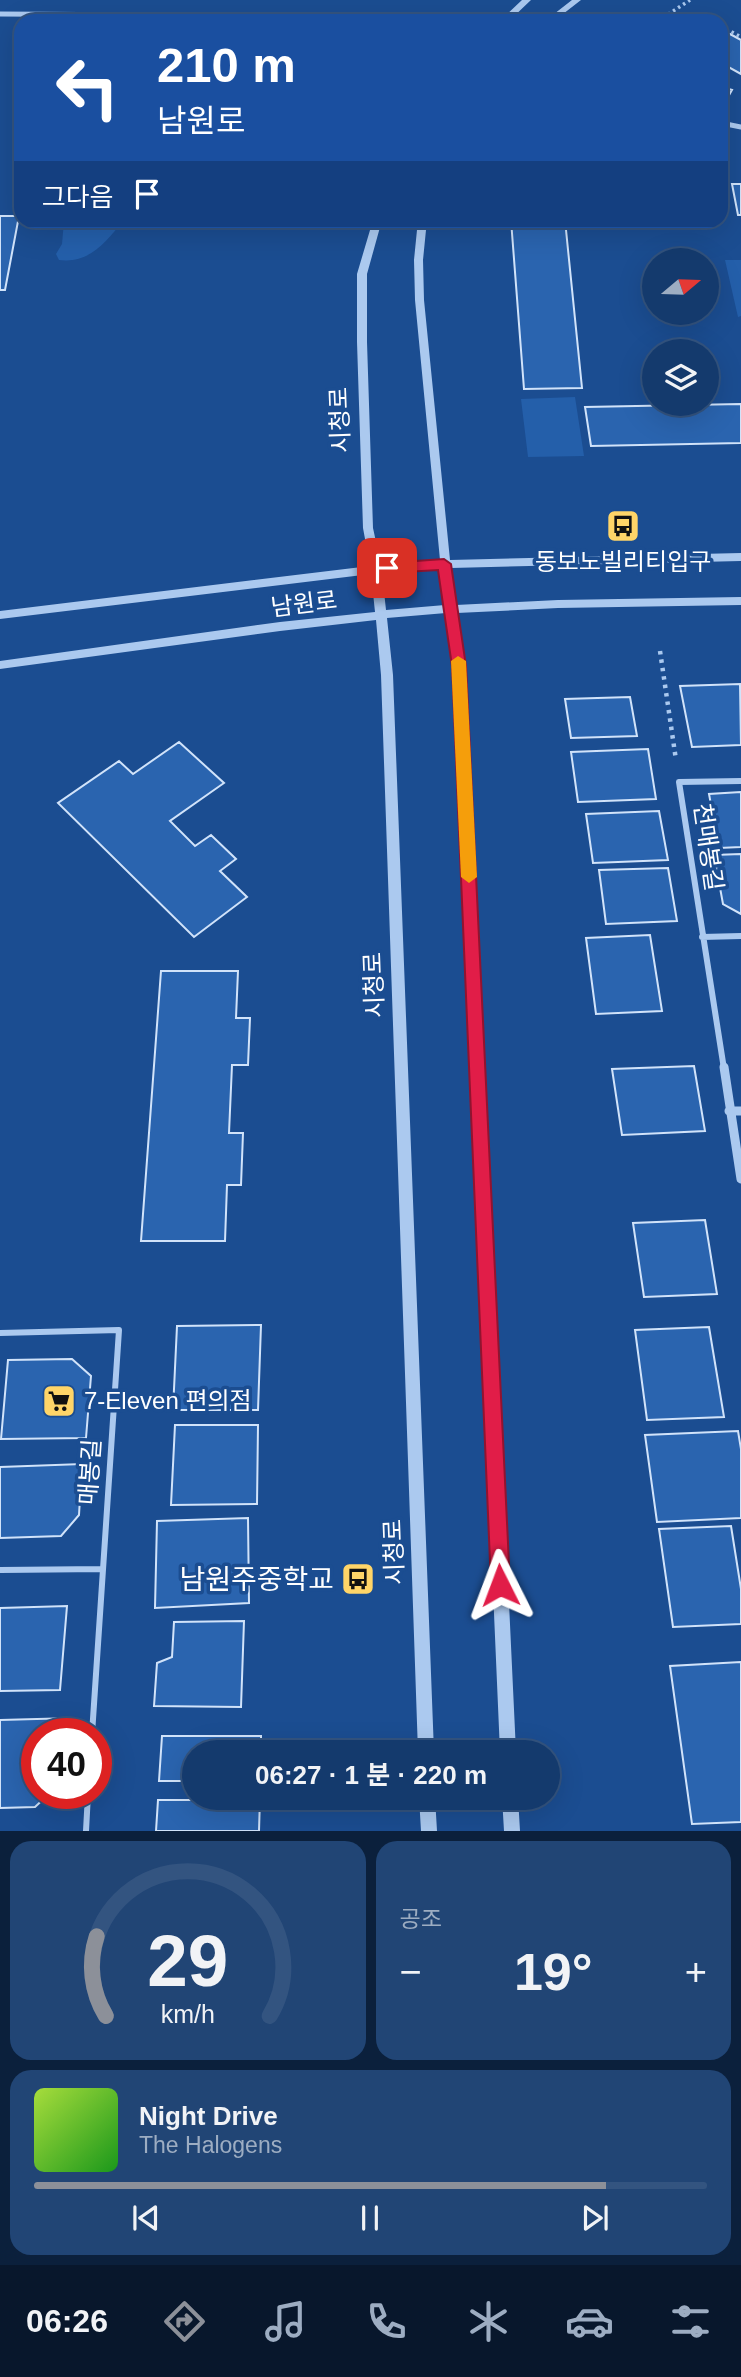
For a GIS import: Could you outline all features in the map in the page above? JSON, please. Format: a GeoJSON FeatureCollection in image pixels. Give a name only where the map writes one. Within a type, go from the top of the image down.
{"type":"FeatureCollection","features":[{"type":"Feature","properties":{"kind":"street"},"geometry":{"type":"LineString","coordinates":[[512,14],[527,0]]}},
{"type":"Feature","properties":{"kind":"street"},"geometry":{"type":"LineString","coordinates":[[558,14],[577,0]]}},
{"type":"Feature","properties":{"kind":"street"},"geometry":{"type":"LineString","coordinates":[[14,14],[146,14]]}},
{"type":"Feature","properties":{"kind":"street","name":"시청로"},"geometry":{"type":"LineString","coordinates":[[376,228],[362,274],[368,528],[376,569],[387,675],[426,1740]]}},
{"type":"Feature","properties":{"kind":"street"},"geometry":{"type":"LineString","coordinates":[[422,228],[419,262],[444,564],[459,666],[507,1740]]}},
{"type":"Feature","properties":{"kind":"street","name":"남원로"},"geometry":{"type":"LineString","coordinates":[[0,615],[376,569],[444,564],[741,557]]}},
{"type":"Feature","properties":{"kind":"street","name":"남원로"},"geometry":{"type":"LineString","coordinates":[[0,665],[450,609],[741,601]]}},
{"type":"Feature","properties":{"kind":"street","name":"천매봉길"},"geometry":{"type":"LineString","coordinates":[[741,781],[679,782],[741,1179]]}},
{"type":"Feature","properties":{"kind":"street"},"geometry":{"type":"LineString","coordinates":[[702,937],[741,936]]}},
{"type":"Feature","properties":{"kind":"street"},"geometry":{"type":"LineString","coordinates":[[729,1111],[741,1111]]}},
{"type":"Feature","properties":{"kind":"street"},"geometry":{"type":"LineString","coordinates":[[428,1810],[429,1831]]}},
{"type":"Feature","properties":{"kind":"street"},"geometry":{"type":"LineString","coordinates":[[511,1810],[512,1831]]}},
{"type":"Feature","properties":{"kind":"lane","name":"매봉길"},"geometry":{"type":"LineString","coordinates":[[0,1333],[119,1330],[93,1718]]}},
{"type":"Feature","properties":{"kind":"lane"},"geometry":{"type":"LineString","coordinates":[[0,1570],[103,1569]]}},
{"type":"Feature","properties":{"kind":"lane"},"geometry":{"type":"LineString","coordinates":[[86,1831],[87,1809]]}},
{"type":"Feature","properties":{"kind":"path"},"geometry":{"type":"LineString","coordinates":[[669,14],[690,0]]}},
{"type":"Feature","properties":{"kind":"path"},"geometry":{"type":"LineString","coordinates":[[660,651],[679,782]]}},
{"type":"Feature","properties":{"kind":"shaded area"},"geometry":{"type":"Polygon","coordinates":[[[63,228],[117,228],[96,250],[79,259],[59,260],[56,254],[62,244],[63,228]]]}},
{"type":"Feature","properties":{"kind":"shaded area"},"geometry":{"type":"Polygon","coordinates":[[[725,260],[741,260],[741,316],[738,317],[725,260]]]}},
{"type":"Feature","properties":{"kind":"shaded area"},"geometry":{"type":"Polygon","coordinates":[[[575,397],[584,456],[528,457],[521,399],[575,397]]]}},
{"type":"Feature","properties":{"kind":"building"},"geometry":{"type":"Polygon","coordinates":[[[728,35],[741,40],[741,74],[728,67],[728,35]]]}},
{"type":"Feature","properties":{"kind":"building"},"geometry":{"type":"Polygon","coordinates":[[[732,184],[741,184],[741,215],[738,215],[732,184]]]}},
{"type":"Feature","properties":{"kind":"building"},"geometry":{"type":"Polygon","coordinates":[[[0,216],[14,216],[14,228],[17,228],[5,290],[0,290],[0,216]]]}},
{"type":"Feature","properties":{"kind":"building"},"geometry":{"type":"Polygon","coordinates":[[[512,228],[566,228],[582,388],[524,389],[512,228]]]}},
{"type":"Feature","properties":{"kind":"building"},"geometry":{"type":"Polygon","coordinates":[[[719,404],[741,404],[741,443],[591,446],[585,407],[642,406],[642,416],[719,416],[719,404]]]}},
{"type":"Feature","properties":{"kind":"building"},"geometry":{"type":"Polygon","coordinates":[[[740,684],[741,745],[692,747],[680,686],[740,684]]]}},
{"type":"Feature","properties":{"kind":"building"},"geometry":{"type":"Polygon","coordinates":[[[630,697],[637,736],[571,738],[565,699],[630,697]]]}},
{"type":"Feature","properties":{"kind":"building"},"geometry":{"type":"Polygon","coordinates":[[[179,742],[224,783],[170,821],[195,846],[211,835],[236,859],[220,871],[247,897],[194,937],[58,803],[119,761],[133,774],[179,742]]]}},
{"type":"Feature","properties":{"kind":"building"},"geometry":{"type":"Polygon","coordinates":[[[648,749],[656,799],[578,802],[571,752],[648,749]]]}},
{"type":"Feature","properties":{"kind":"building"},"geometry":{"type":"Polygon","coordinates":[[[741,792],[741,847],[719,848],[709,794],[741,792]]]}},
{"type":"Feature","properties":{"kind":"building"},"geometry":{"type":"Polygon","coordinates":[[[659,811],[668,860],[593,863],[586,814],[659,811]]]}},
{"type":"Feature","properties":{"kind":"building"},"geometry":{"type":"Polygon","coordinates":[[[741,854],[741,914],[723,904],[714,855],[741,854]]]}},
{"type":"Feature","properties":{"kind":"building"},"geometry":{"type":"Polygon","coordinates":[[[668,868],[677,921],[606,924],[599,870],[668,868]]]}},
{"type":"Feature","properties":{"kind":"building"},"geometry":{"type":"Polygon","coordinates":[[[650,935],[662,1011],[596,1014],[586,938],[650,935]]]}},
{"type":"Feature","properties":{"kind":"building"},"geometry":{"type":"Polygon","coordinates":[[[161,971],[238,971],[236,1018],[250,1018],[248,1065],[232,1065],[229,1133],[243,1133],[241,1185],[227,1185],[225,1241],[141,1241],[161,971]]]}},
{"type":"Feature","properties":{"kind":"building"},"geometry":{"type":"Polygon","coordinates":[[[694,1066],[705,1131],[622,1135],[612,1069],[694,1066]]]}},
{"type":"Feature","properties":{"kind":"building"},"geometry":{"type":"Polygon","coordinates":[[[705,1220],[717,1294],[644,1297],[633,1223],[705,1220]]]}},
{"type":"Feature","properties":{"kind":"building"},"geometry":{"type":"Polygon","coordinates":[[[261,1325],[258,1410],[173,1410],[177,1326],[261,1325]]]}},
{"type":"Feature","properties":{"kind":"building"},"geometry":{"type":"Polygon","coordinates":[[[709,1327],[724,1417],[647,1420],[635,1330],[709,1327]]]}},
{"type":"Feature","properties":{"kind":"building"},"geometry":{"type":"Polygon","coordinates":[[[72,1359],[91,1376],[86,1438],[1,1439],[8,1360],[72,1359]]]}},
{"type":"Feature","properties":{"kind":"building"},"geometry":{"type":"Polygon","coordinates":[[[175,1425],[258,1425],[257,1504],[171,1505],[175,1425]]]}},
{"type":"Feature","properties":{"kind":"building"},"geometry":{"type":"Polygon","coordinates":[[[738,1431],[741,1449],[741,1518],[657,1522],[645,1435],[738,1431]]]}},
{"type":"Feature","properties":{"kind":"building"},"geometry":{"type":"Polygon","coordinates":[[[82,1464],[79,1515],[61,1536],[0,1538],[0,1467],[82,1464]]]}},
{"type":"Feature","properties":{"kind":"building"},"geometry":{"type":"Polygon","coordinates":[[[248,1518],[249,1603],[155,1608],[157,1521],[248,1518]]]}},
{"type":"Feature","properties":{"kind":"building"},"geometry":{"type":"Polygon","coordinates":[[[731,1526],[741,1589],[741,1624],[673,1627],[659,1529],[731,1526]]]}},
{"type":"Feature","properties":{"kind":"building"},"geometry":{"type":"Polygon","coordinates":[[[67,1606],[60,1690],[0,1691],[0,1608],[67,1606]]]}},
{"type":"Feature","properties":{"kind":"building"},"geometry":{"type":"Polygon","coordinates":[[[244,1621],[241,1707],[154,1706],[157,1663],[172,1657],[174,1622],[244,1621]]]}},
{"type":"Feature","properties":{"kind":"building"},"geometry":{"type":"Polygon","coordinates":[[[741,1662],[741,1822],[692,1824],[670,1666],[741,1662]]]}},
{"type":"Feature","properties":{"kind":"building"},"geometry":{"type":"Polygon","coordinates":[[[21,1719],[21,1807],[0,1808],[0,1720],[21,1719]]]}},
{"type":"Feature","properties":{"kind":"building"},"geometry":{"type":"Polygon","coordinates":[[[162,1736],[261,1736],[261,1740],[182,1740],[182,1781],[159,1781],[162,1736]]]}},
{"type":"Feature","properties":{"kind":"building"},"geometry":{"type":"Polygon","coordinates":[[[158,1800],[182,1800],[182,1810],[260,1810],[259,1831],[156,1831],[158,1800]]]}},
{"type":"Feature","properties":{"kind":"slow traffic"},"geometry":{"type":"LineString","coordinates":[[458,661],[469,877]]}},
{"type":"Feature","properties":{"kind":"place","name":"동보노빌리티입구"},"geometry":{"type":"Point","coordinates":[623,526]}},
{"type":"Feature","properties":{"kind":"place","name":"7-Eleven 편의점"},"geometry":{"type":"Point","coordinates":[59,1401]}},
{"type":"Feature","properties":{"kind":"place","name":"남원주중학교"},"geometry":{"type":"Point","coordinates":[358,1579]}},
{"type":"Feature","properties":{"kind":"route"},"geometry":{"type":"LineString","coordinates":[[387,568],[444,564],[459,666],[500,1585]]}}]}
